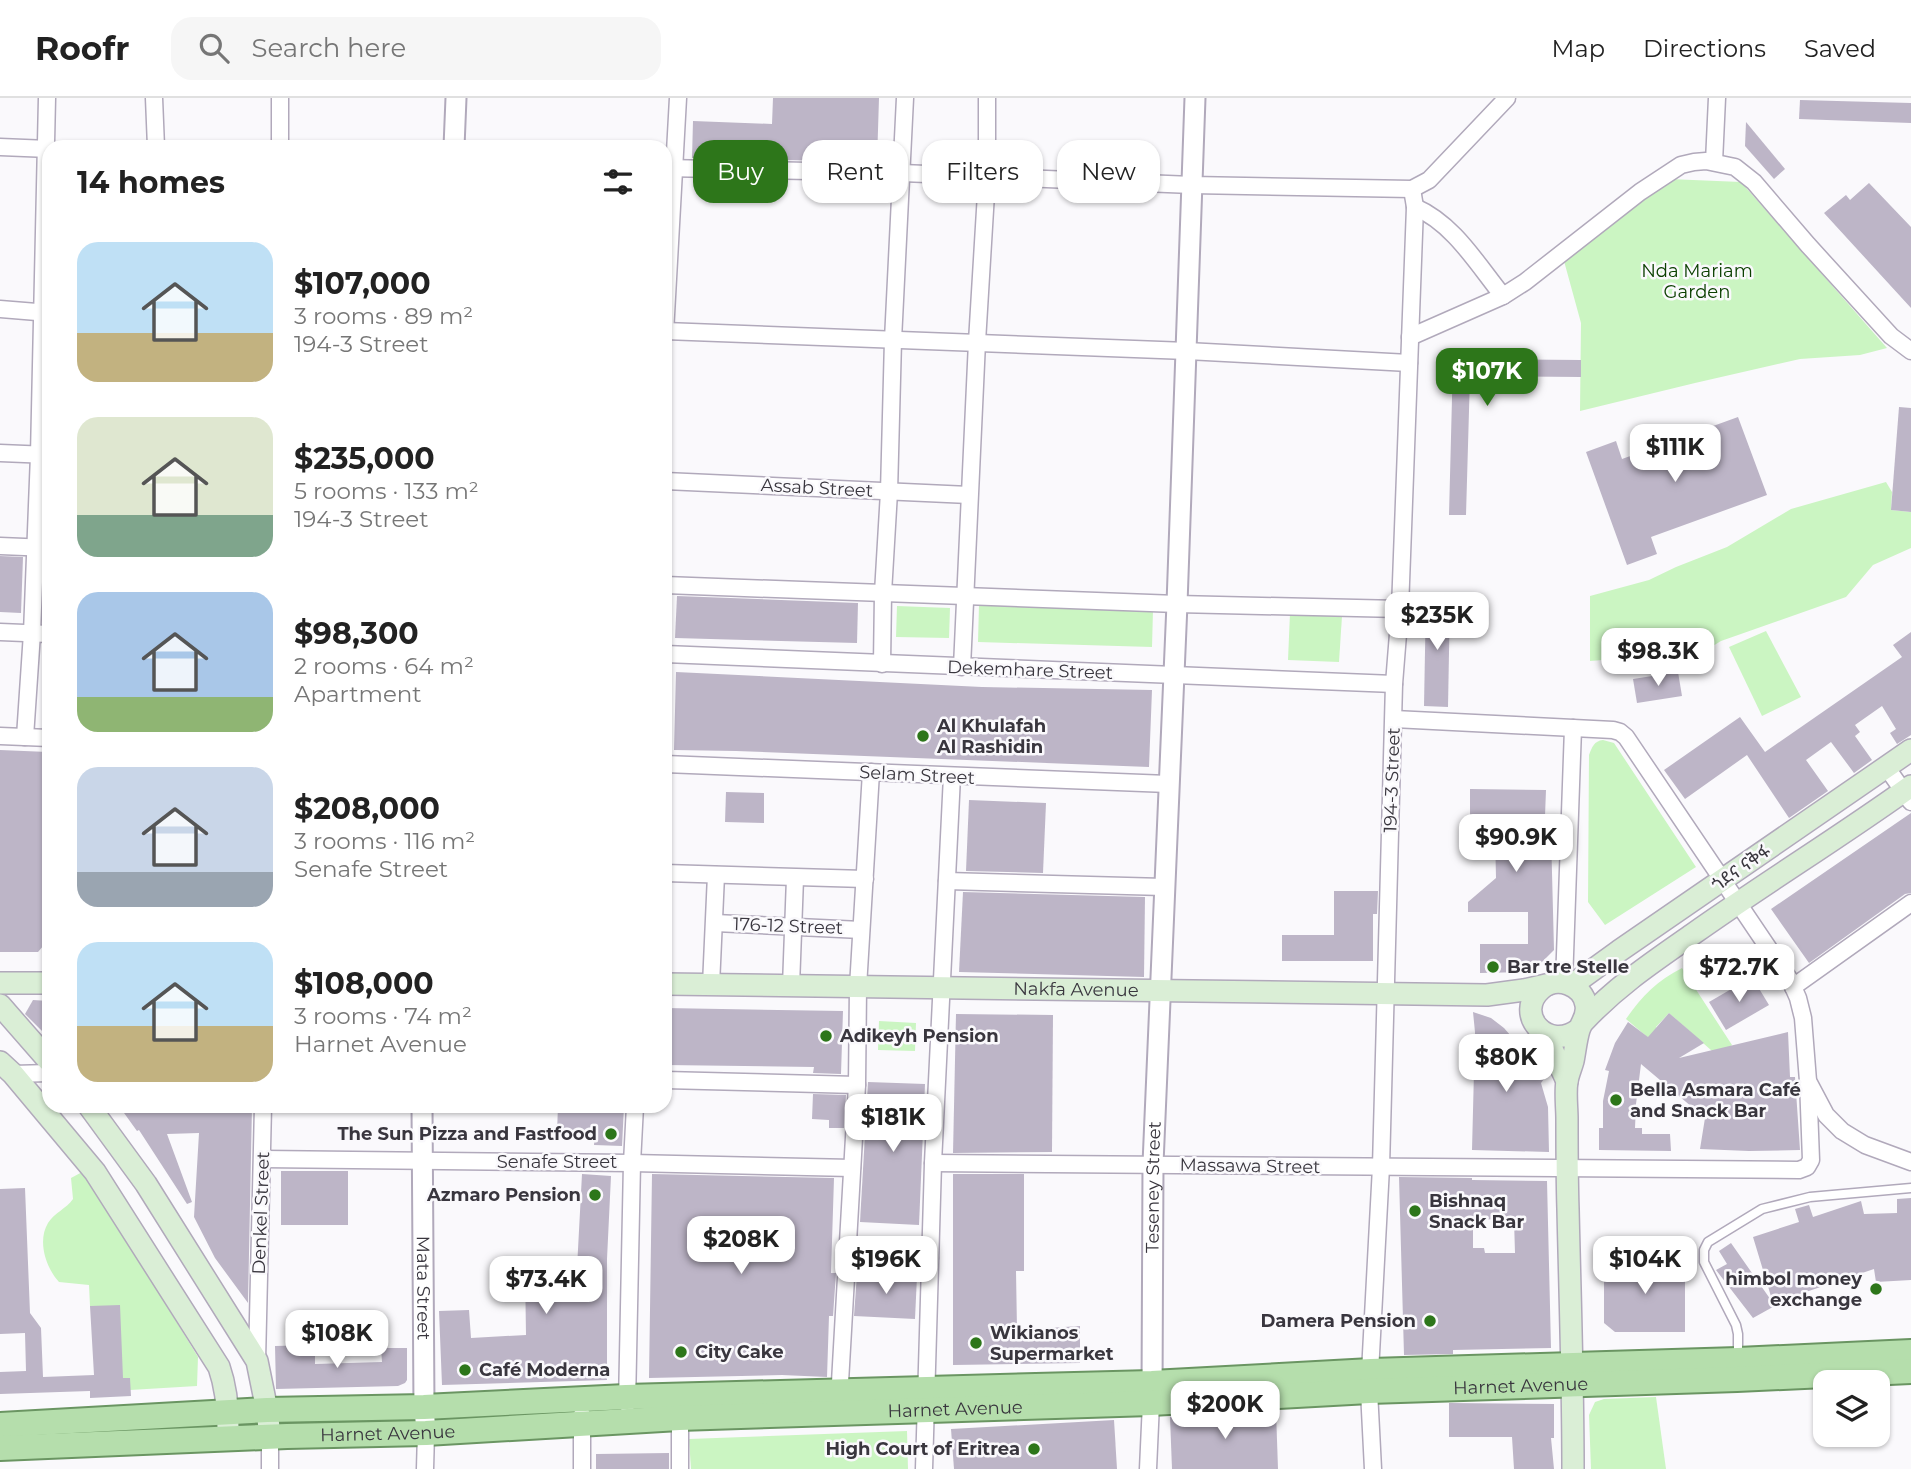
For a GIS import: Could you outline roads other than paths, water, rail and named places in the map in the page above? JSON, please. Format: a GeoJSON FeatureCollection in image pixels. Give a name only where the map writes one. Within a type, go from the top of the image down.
{"type":"FeatureCollection","features":[{"type":"Feature","properties":{"kind":"main road","name":"ጎደና ናቅፋ"},"geometry":{"type":"LineString","coordinates":[[1487,995],[1561,984],[1619,951],[1911,750]]}},
{"type":"Feature","properties":{"kind":"main road","name":"ጎደና ናቅፋ"},"geometry":{"type":"LineString","coordinates":[[1582,1025],[1624,982],[1738,902],[1908,793]]}},
{"type":"Feature","properties":{"kind":"main road"},"geometry":{"type":"LineString","coordinates":[[0,983],[42,983]]}},
{"type":"Feature","properties":{"kind":"main road","name":"Nakfa Avenue"},"geometry":{"type":"LineString","coordinates":[[672,984],[1487,995]]}},
{"type":"Feature","properties":{"kind":"main road"},"geometry":{"type":"LineString","coordinates":[[1567,1081],[1551,1047],[1536,1025],[1531,1005],[1539,990],[1561,984],[1584,997],[1586,1005],[1567,1081],[1573,1469]]}},
{"type":"Feature","properties":{"kind":"main road"},"geometry":{"type":"LineString","coordinates":[[1487,995],[1521,1011],[1546,1034],[1554,1037],[1572,1034],[1582,1025]]}},
{"type":"Feature","properties":{"kind":"main road"},"geometry":{"type":"LineString","coordinates":[[0,1006],[42,1053]]}},
{"type":"Feature","properties":{"kind":"main road"},"geometry":{"type":"LineString","coordinates":[[6,1068],[42,1110]]}},
{"type":"Feature","properties":{"kind":"main road"},"geometry":{"type":"LineString","coordinates":[[45,1113],[95,1171],[219,1367],[225,1383],[229,1438]]}},
{"type":"Feature","properties":{"kind":"main road"},"geometry":{"type":"LineString","coordinates":[[94,1113],[146,1184],[257,1362],[270,1437]]}},
{"type":"Feature","properties":{"kind":"main road","name":"Harnet Avenue"},"geometry":{"type":"LineString","coordinates":[[1738,1369],[1911,1352]]}},
{"type":"Feature","properties":{"kind":"main road","name":"Harnet Avenue"},"geometry":{"type":"LineString","coordinates":[[0,1425],[267,1410],[424,1407],[582,1411],[1152,1393],[1370,1381],[1738,1369],[1911,1371]]}},
{"type":"Feature","properties":{"kind":"main road","name":"Harnet Avenue"},"geometry":{"type":"LineString","coordinates":[[0,1448],[426,1433],[582,1411]]}},
{"type":"Feature","properties":{"kind":"street"},"geometry":{"type":"LineString","coordinates":[[47,98],[48,140]]}},
{"type":"Feature","properties":{"kind":"street"},"geometry":{"type":"LineString","coordinates":[[154,98],[156,140]]}},
{"type":"Feature","properties":{"kind":"street"},"geometry":{"type":"LineString","coordinates":[[279,140],[281,98]]}},
{"type":"Feature","properties":{"kind":"street"},"geometry":{"type":"LineString","coordinates":[[454,140],[456,98]]}},
{"type":"Feature","properties":{"kind":"street"},"geometry":{"type":"LineString","coordinates":[[672,150],[678,98]]}},
{"type":"Feature","properties":{"kind":"street"},"geometry":{"type":"LineString","coordinates":[[903,140],[905,98]]}},
{"type":"Feature","properties":{"kind":"street"},"geometry":{"type":"LineString","coordinates":[[987,98],[987,140]]}},
{"type":"Feature","properties":{"kind":"street","name":"Teseney Street"},"geometry":{"type":"LineString","coordinates":[[1152,1393],[1153,1164],[1195,98]]}},
{"type":"Feature","properties":{"kind":"street"},"geometry":{"type":"LineString","coordinates":[[1043,179],[1412,189],[1429,180],[1507,98]]}},
{"type":"Feature","properties":{"kind":"street"},"geometry":{"type":"LineString","coordinates":[[1714,162],[1717,98]]}},
{"type":"Feature","properties":{"kind":"street"},"geometry":{"type":"LineString","coordinates":[[0,147],[42,149]]}},
{"type":"Feature","properties":{"kind":"street"},"geometry":{"type":"LineString","coordinates":[[1410,337],[1503,296],[1535,275],[1640,192],[1681,165],[1714,162],[1735,167],[1754,182],[1891,336],[1911,351]]}},
{"type":"Feature","properties":{"kind":"street"},"geometry":{"type":"LineString","coordinates":[[672,168],[802,171]]}},
{"type":"Feature","properties":{"kind":"street","name":"194-3 Street"},"geometry":{"type":"LineString","coordinates":[[1373,1469],[1370,1381],[1381,1167],[1394,684],[1415,207],[1412,189]]}},
{"type":"Feature","properties":{"kind":"street"},"geometry":{"type":"LineString","coordinates":[[882,664],[900,203]]}},
{"type":"Feature","properties":{"kind":"street"},"geometry":{"type":"LineString","coordinates":[[962,667],[985,203]]}},
{"type":"Feature","properties":{"kind":"street"},"geometry":{"type":"LineString","coordinates":[[1415,207],[1431,214],[1447,227],[1503,296]]}},
{"type":"Feature","properties":{"kind":"street"},"geometry":{"type":"LineString","coordinates":[[0,309],[42,313]]}},
{"type":"Feature","properties":{"kind":"street"},"geometry":{"type":"LineString","coordinates":[[672,332],[977,342],[1409,363]]}},
{"type":"Feature","properties":{"kind":"street"},"geometry":{"type":"LineString","coordinates":[[0,453],[42,455]]}},
{"type":"Feature","properties":{"kind":"street","name":"Assab Street"},"geometry":{"type":"LineString","coordinates":[[672,481],[969,495]]}},
{"type":"Feature","properties":{"kind":"street"},"geometry":{"type":"LineString","coordinates":[[0,546],[42,547],[32,633],[25,737]]}},
{"type":"Feature","properties":{"kind":"street"},"geometry":{"type":"LineString","coordinates":[[672,585],[1177,604],[1399,608]]}},
{"type":"Feature","properties":{"kind":"street"},"geometry":{"type":"LineString","coordinates":[[0,632],[42,634]]}},
{"type":"Feature","properties":{"kind":"street","name":"Dekemhare Street"},"geometry":{"type":"LineString","coordinates":[[672,654],[1394,684]]}},
{"type":"Feature","properties":{"kind":"street"},"geometry":{"type":"LineString","coordinates":[[1394,719],[1613,730],[1626,737],[1793,987],[1803,1018],[1808,1081],[1826,1115],[1842,1131],[1865,1145],[1911,1162]]}},
{"type":"Feature","properties":{"kind":"street"},"geometry":{"type":"LineString","coordinates":[[1561,984],[1573,728]]}},
{"type":"Feature","properties":{"kind":"street"},"geometry":{"type":"LineString","coordinates":[[0,736],[42,738]]}},
{"type":"Feature","properties":{"kind":"street","name":"Selam Street"},"geometry":{"type":"LineString","coordinates":[[672,764],[1168,784]]}},
{"type":"Feature","properties":{"kind":"street"},"geometry":{"type":"LineString","coordinates":[[1887,768],[1908,793]]}},
{"type":"Feature","properties":{"kind":"street"},"geometry":{"type":"LineString","coordinates":[[839,1402],[857,1085],[858,986],[871,772]]}},
{"type":"Feature","properties":{"kind":"street"},"geometry":{"type":"LineString","coordinates":[[924,1469],[933,1163],[952,776]]}},
{"type":"Feature","properties":{"kind":"street"},"geometry":{"type":"LineString","coordinates":[[672,873],[865,879]]}},
{"type":"Feature","properties":{"kind":"street"},"geometry":{"type":"LineString","coordinates":[[712,985],[716,875]]}},
{"type":"Feature","properties":{"kind":"street"},"geometry":{"type":"LineString","coordinates":[[791,986],[795,878]]}},
{"type":"Feature","properties":{"kind":"street"},"geometry":{"type":"LineString","coordinates":[[947,881],[1164,887]]}},
{"type":"Feature","properties":{"kind":"street"},"geometry":{"type":"LineString","coordinates":[[1793,987],[1911,902]]}},
{"type":"Feature","properties":{"kind":"street","name":"176-12 Street"},"geometry":{"type":"LineString","coordinates":[[715,923],[862,930]]}},
{"type":"Feature","properties":{"kind":"street"},"geometry":{"type":"LineString","coordinates":[[6,1068],[42,1072]]}},
{"type":"Feature","properties":{"kind":"street"},"geometry":{"type":"LineString","coordinates":[[672,1080],[857,1085]]}},
{"type":"Feature","properties":{"kind":"street","name":"Massawa Street"},"geometry":{"type":"LineString","coordinates":[[933,1163],[1799,1170],[1807,1167],[1811,1160],[1808,1081]]}},
{"type":"Feature","properties":{"kind":"street","name":"Denkel Street"},"geometry":{"type":"LineString","coordinates":[[257,1362],[263,1113]]}},
{"type":"Feature","properties":{"kind":"street","name":"Mata Street"},"geometry":{"type":"LineString","coordinates":[[422,1113],[425,1469]]}},
{"type":"Feature","properties":{"kind":"street"},"geometry":{"type":"LineString","coordinates":[[627,1409],[635,1113]]}},
{"type":"Feature","properties":{"kind":"street","name":"Senafe Street"},"geometry":{"type":"LineString","coordinates":[[263,1159],[852,1168]]}},
{"type":"Feature","properties":{"kind":"street"},"geometry":{"type":"LineString","coordinates":[[847,1257],[930,1258]]}},
{"type":"Feature","properties":{"kind":"street"},"geometry":{"type":"LineString","coordinates":[[1148,1469],[1152,1393]]}},
{"type":"Feature","properties":{"kind":"street"},"geometry":{"type":"LineString","coordinates":[[680,1407],[680,1469]]}},
{"type":"Feature","properties":{"kind":"street"},"geometry":{"type":"LineString","coordinates":[[582,1411],[582,1469]]}},
{"type":"Feature","properties":{"kind":"street"},"geometry":{"type":"LineString","coordinates":[[270,1437],[270,1469]]}},
{"type":"Feature","properties":{"kind":"lane"},"geometry":{"type":"LineString","coordinates":[[1738,1369],[1736,1325],[1704,1262],[1704,1250],[1708,1242],[1762,1209],[1810,1197],[1911,1188]]}},
{"type":"Feature","properties":{"kind":"place","name":"Al Khulafah Al Rashidin"},"geometry":{"type":"Point","coordinates":[923,736]}},
{"type":"Feature","properties":{"kind":"place","name":"Bar tre Stelle"},"geometry":{"type":"Point","coordinates":[1493,967]}},
{"type":"Feature","properties":{"kind":"place","name":"Adikeyh Pension"},"geometry":{"type":"Point","coordinates":[826,1036]}},
{"type":"Feature","properties":{"kind":"place","name":"Bella Asmara Café and Snack Bar"},"geometry":{"type":"Point","coordinates":[1616,1100]}},
{"type":"Feature","properties":{"kind":"place","name":"The Sun Pizza and Fastfood"},"geometry":{"type":"Point","coordinates":[611,1134]}},
{"type":"Feature","properties":{"kind":"place","name":"Azmaro Pension"},"geometry":{"type":"Point","coordinates":[595,1195]}},
{"type":"Feature","properties":{"kind":"place","name":"Bishnaq Snack Bar"},"geometry":{"type":"Point","coordinates":[1415,1211]}},
{"type":"Feature","properties":{"kind":"place","name":"himbol money exchange"},"geometry":{"type":"Point","coordinates":[1876,1289]}},
{"type":"Feature","properties":{"kind":"place","name":"Damera Pension"},"geometry":{"type":"Point","coordinates":[1430,1321]}},
{"type":"Feature","properties":{"kind":"place","name":"Wikianos Supermarket"},"geometry":{"type":"Point","coordinates":[976,1343]}},
{"type":"Feature","properties":{"kind":"place","name":"City Cake"},"geometry":{"type":"Point","coordinates":[681,1352]}},
{"type":"Feature","properties":{"kind":"place","name":"Café Moderna"},"geometry":{"type":"Point","coordinates":[465,1370]}},
{"type":"Feature","properties":{"kind":"place","name":"High Court of Eritrea"},"geometry":{"type":"Point","coordinates":[1034,1449]}},
{"type":"Feature","properties":{"kind":"park label","name":"Nda Mariam Garden"},"geometry":{"type":"Point","coordinates":[1697,281]}}]}
